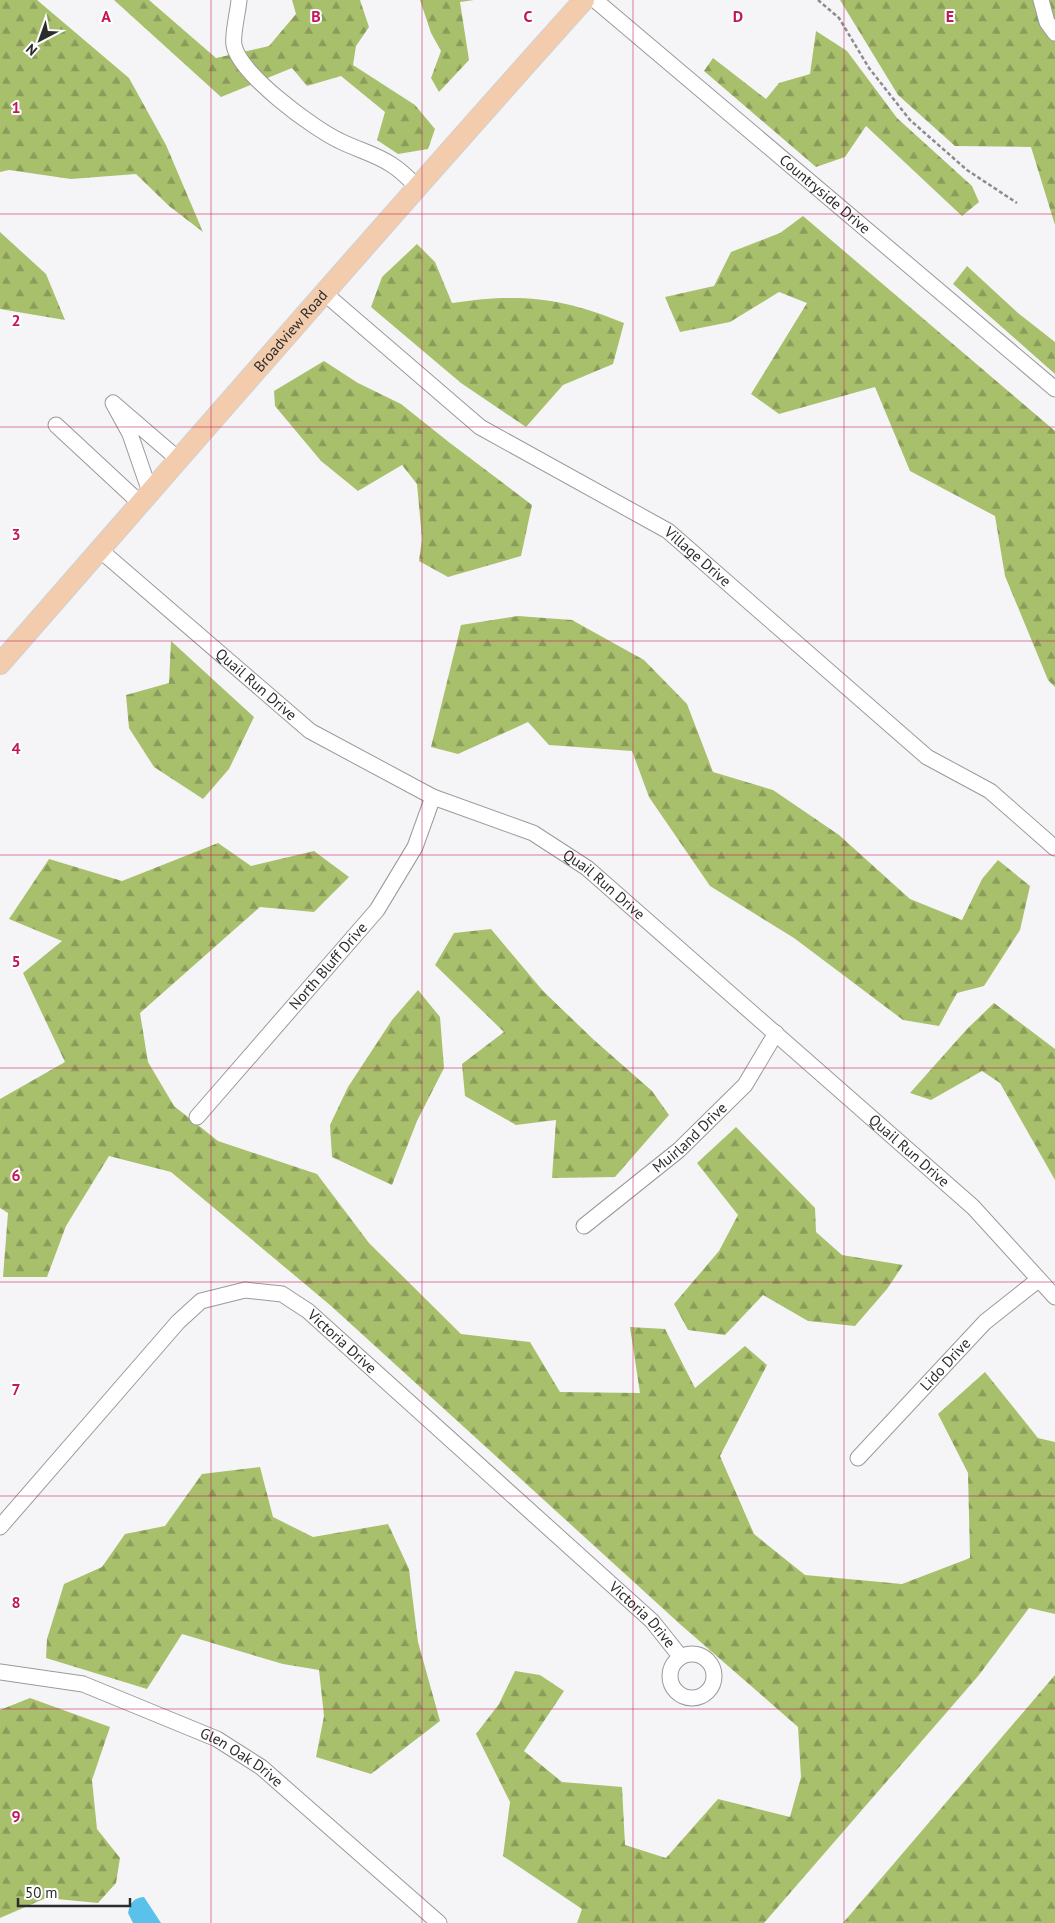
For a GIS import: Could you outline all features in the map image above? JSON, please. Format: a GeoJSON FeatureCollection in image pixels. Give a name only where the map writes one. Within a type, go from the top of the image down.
{"type":"FeatureCollection","features":[{"type":"Feature","properties":{"kind":"main road","name":"Broadview Road"},"geometry":{"type":"LineString","coordinates":[[0,664],[323,292],[418,188],[584,0]]}},
{"type":"Feature","properties":{"kind":"street"},"geometry":{"type":"LineString","coordinates":[[239,0],[233,44],[240,61],[253,76],[321,131],[341,142],[367,151],[394,166],[418,188]]}},
{"type":"Feature","properties":{"kind":"street","name":"Countryside Drive"},"geometry":{"type":"LineString","coordinates":[[596,0],[1055,389]]}},
{"type":"Feature","properties":{"kind":"street"},"geometry":{"type":"LineString","coordinates":[[1041,0],[1047,22],[1055,33]]}},
{"type":"Feature","properties":{"kind":"street","name":"Village Drive"},"geometry":{"type":"LineString","coordinates":[[323,292],[480,427],[668,531],[927,757],[990,791],[1055,848]]}},
{"type":"Feature","properties":{"kind":"street"},"geometry":{"type":"LineString","coordinates":[[145,498],[130,434],[113,403],[178,459]]}},
{"type":"Feature","properties":{"kind":"street"},"geometry":{"type":"LineString","coordinates":[[56,425],[145,498]]}},
{"type":"Feature","properties":{"kind":"street","name":"Quail Run Drive"},"geometry":{"type":"LineString","coordinates":[[100,550],[310,731],[433,798],[533,833],[587,868],[973,1207],[1055,1297]]}},
{"type":"Feature","properties":{"kind":"street","name":"North Bluff Drive"},"geometry":{"type":"LineString","coordinates":[[197,1117],[376,910],[415,848],[433,798]]}},
{"type":"Feature","properties":{"kind":"street","name":"Muirland Drive"},"geometry":{"type":"LineString","coordinates":[[584,1226],[679,1150],[745,1085],[776,1033]]}},
{"type":"Feature","properties":{"kind":"street","name":"Lido Drive"},"geometry":{"type":"LineString","coordinates":[[858,1458],[985,1322],[1038,1280]]}},
{"type":"Feature","properties":{"kind":"street","name":"Victoria Drive"},"geometry":{"type":"LineString","coordinates":[[0,1527],[178,1322],[201,1302],[245,1290],[282,1294],[308,1312],[652,1621],[680,1656]]}},
{"type":"Feature","properties":{"kind":"street","name":"Glen Oak Drive"},"geometry":{"type":"LineString","coordinates":[[0,1672],[83,1684],[217,1739],[261,1768],[440,1923]]}},
{"type":"Feature","properties":{"kind":"path"},"geometry":{"type":"LineString","coordinates":[[818,0],[839,18],[869,68],[910,120],[967,170],[1017,203]]}},
{"type":"Feature","properties":{"kind":"green space"},"geometry":{"type":"Polygon","coordinates":[[[0,0],[37,0],[129,78],[166,145],[203,232],[169,206],[136,174],[71,179],[9,170],[0,172],[0,0]]]}},
{"type":"Feature","properties":{"kind":"green space"},"geometry":{"type":"Polygon","coordinates":[[[114,0],[149,0],[216,58],[269,46],[296,14],[292,0],[360,0],[369,27],[356,46],[353,65],[415,105],[435,129],[428,149],[398,154],[377,140],[385,112],[341,76],[307,86],[292,68],[221,97],[114,0]]]}},
{"type":"Feature","properties":{"kind":"green space"},"geometry":{"type":"Polygon","coordinates":[[[420,0],[474,0],[460,2],[469,60],[439,92],[431,78],[441,51],[431,33],[420,0]]]}},
{"type":"Feature","properties":{"kind":"green space"},"geometry":{"type":"Polygon","coordinates":[[[840,0],[1055,0],[1055,225],[1031,147],[955,146],[898,95],[840,0]]]}},
{"type":"Feature","properties":{"kind":"green space"},"geometry":{"type":"Polygon","coordinates":[[[816,31],[847,51],[897,118],[972,186],[979,202],[962,216],[866,126],[845,157],[816,167],[704,71],[713,58],[766,99],[779,83],[810,74],[816,31]]]}},
{"type":"Feature","properties":{"kind":"green space"},"geometry":{"type":"Polygon","coordinates":[[[803,216],[1055,431],[1055,687],[1048,680],[1005,576],[995,516],[910,471],[875,387],[779,414],[751,394],[807,303],[779,292],[730,322],[680,332],[665,297],[714,286],[731,252],[780,233],[803,216]]]}},
{"type":"Feature","properties":{"kind":"green space"},"geometry":{"type":"Polygon","coordinates":[[[0,232],[46,274],[65,320],[0,309],[0,232]]]}},
{"type":"Feature","properties":{"kind":"green space"},"geometry":{"type":"Polygon","coordinates":[[[417,244],[435,262],[452,303],[498,298],[540,300],[580,308],[624,323],[613,364],[563,385],[526,427],[461,383],[371,307],[382,277],[417,244]]]}},
{"type":"Feature","properties":{"kind":"green space"},"geometry":{"type":"Polygon","coordinates":[[[967,266],[1018,313],[1055,342],[1055,374],[953,284],[967,266]]]}},
{"type":"Feature","properties":{"kind":"green space"},"geometry":{"type":"Polygon","coordinates":[[[324,361],[358,383],[401,404],[532,505],[521,556],[448,577],[419,561],[422,539],[417,484],[402,465],[358,491],[321,461],[275,406],[274,391],[324,361]]]}},
{"type":"Feature","properties":{"kind":"green space"},"geometry":{"type":"Polygon","coordinates":[[[518,616],[572,620],[644,660],[687,704],[713,772],[773,790],[839,835],[910,899],[962,920],[982,879],[998,860],[1030,886],[1020,930],[984,986],[957,993],[939,1026],[903,1020],[794,938],[710,886],[649,797],[632,751],[549,745],[528,722],[458,754],[431,747],[461,625],[518,616]]]}},
{"type":"Feature","properties":{"kind":"green space"},"geometry":{"type":"Polygon","coordinates":[[[171,641],[254,717],[229,769],[203,799],[154,767],[129,728],[126,695],[169,683],[171,641]]]}},
{"type":"Feature","properties":{"kind":"green space"},"geometry":{"type":"Polygon","coordinates":[[[218,843],[251,866],[314,851],[349,877],[314,912],[260,907],[140,1013],[148,1062],[174,1106],[218,1141],[317,1174],[369,1243],[461,1334],[530,1342],[560,1392],[640,1393],[630,1327],[665,1329],[695,1388],[745,1346],[767,1365],[720,1456],[754,1534],[805,1575],[902,1584],[970,1558],[968,1473],[938,1414],[985,1372],[1038,1438],[1055,1442],[1055,1614],[1029,1608],[979,1675],[764,1923],[577,1923],[582,1909],[503,1856],[510,1802],[476,1734],[499,1704],[515,1671],[540,1675],[564,1691],[524,1751],[562,1782],[622,1787],[625,1845],[666,1858],[718,1799],[790,1817],[801,1777],[798,1727],[681,1625],[330,1305],[171,1172],[109,1156],[66,1226],[47,1277],[3,1277],[8,1213],[0,1208],[0,1099],[65,1062],[23,973],[62,941],[9,919],[49,859],[122,881],[218,843]]]}},
{"type":"Feature","properties":{"kind":"green space"},"geometry":{"type":"Polygon","coordinates":[[[491,929],[543,991],[594,1040],[652,1091],[669,1115],[615,1177],[552,1178],[556,1120],[516,1125],[465,1096],[462,1064],[504,1032],[435,965],[454,933],[491,929]]]}},
{"type":"Feature","properties":{"kind":"green space"},"geometry":{"type":"Polygon","coordinates":[[[418,990],[440,1017],[444,1068],[417,1121],[392,1185],[332,1157],[330,1125],[348,1087],[392,1020],[418,990]]]}},
{"type":"Feature","properties":{"kind":"green space"},"geometry":{"type":"Polygon","coordinates":[[[994,1003],[1055,1049],[1055,1180],[1000,1083],[982,1071],[931,1100],[910,1093],[967,1029],[994,1003]]]}},
{"type":"Feature","properties":{"kind":"green space"},"geometry":{"type":"Polygon","coordinates":[[[736,1127],[815,1208],[816,1232],[842,1255],[903,1265],[887,1289],[855,1326],[808,1321],[763,1295],[725,1335],[688,1330],[674,1304],[719,1251],[738,1215],[697,1163],[736,1127]]]}},
{"type":"Feature","properties":{"kind":"green space"},"geometry":{"type":"Polygon","coordinates":[[[260,1467],[273,1517],[313,1537],[388,1524],[409,1569],[418,1642],[440,1721],[371,1774],[316,1757],[324,1716],[319,1670],[283,1664],[182,1634],[147,1689],[46,1658],[47,1639],[64,1584],[102,1567],[125,1534],[165,1526],[202,1474],[260,1467]]]}},
{"type":"Feature","properties":{"kind":"green space"},"geometry":{"type":"Polygon","coordinates":[[[1055,1675],[1055,1923],[843,1923],[1032,1702],[1055,1675]]]}},
{"type":"Feature","properties":{"kind":"green space"},"geometry":{"type":"Polygon","coordinates":[[[30,1698],[110,1727],[92,1780],[97,1829],[120,1858],[116,1883],[98,1903],[46,1898],[0,1918],[0,1710],[30,1698]]]}},
{"type":"Feature","properties":{"kind":"water"},"geometry":{"type":"Polygon","coordinates":[[[144,1897],[161,1923],[133,1923],[128,1913],[130,1906],[135,1900],[144,1897]]]}}]}
